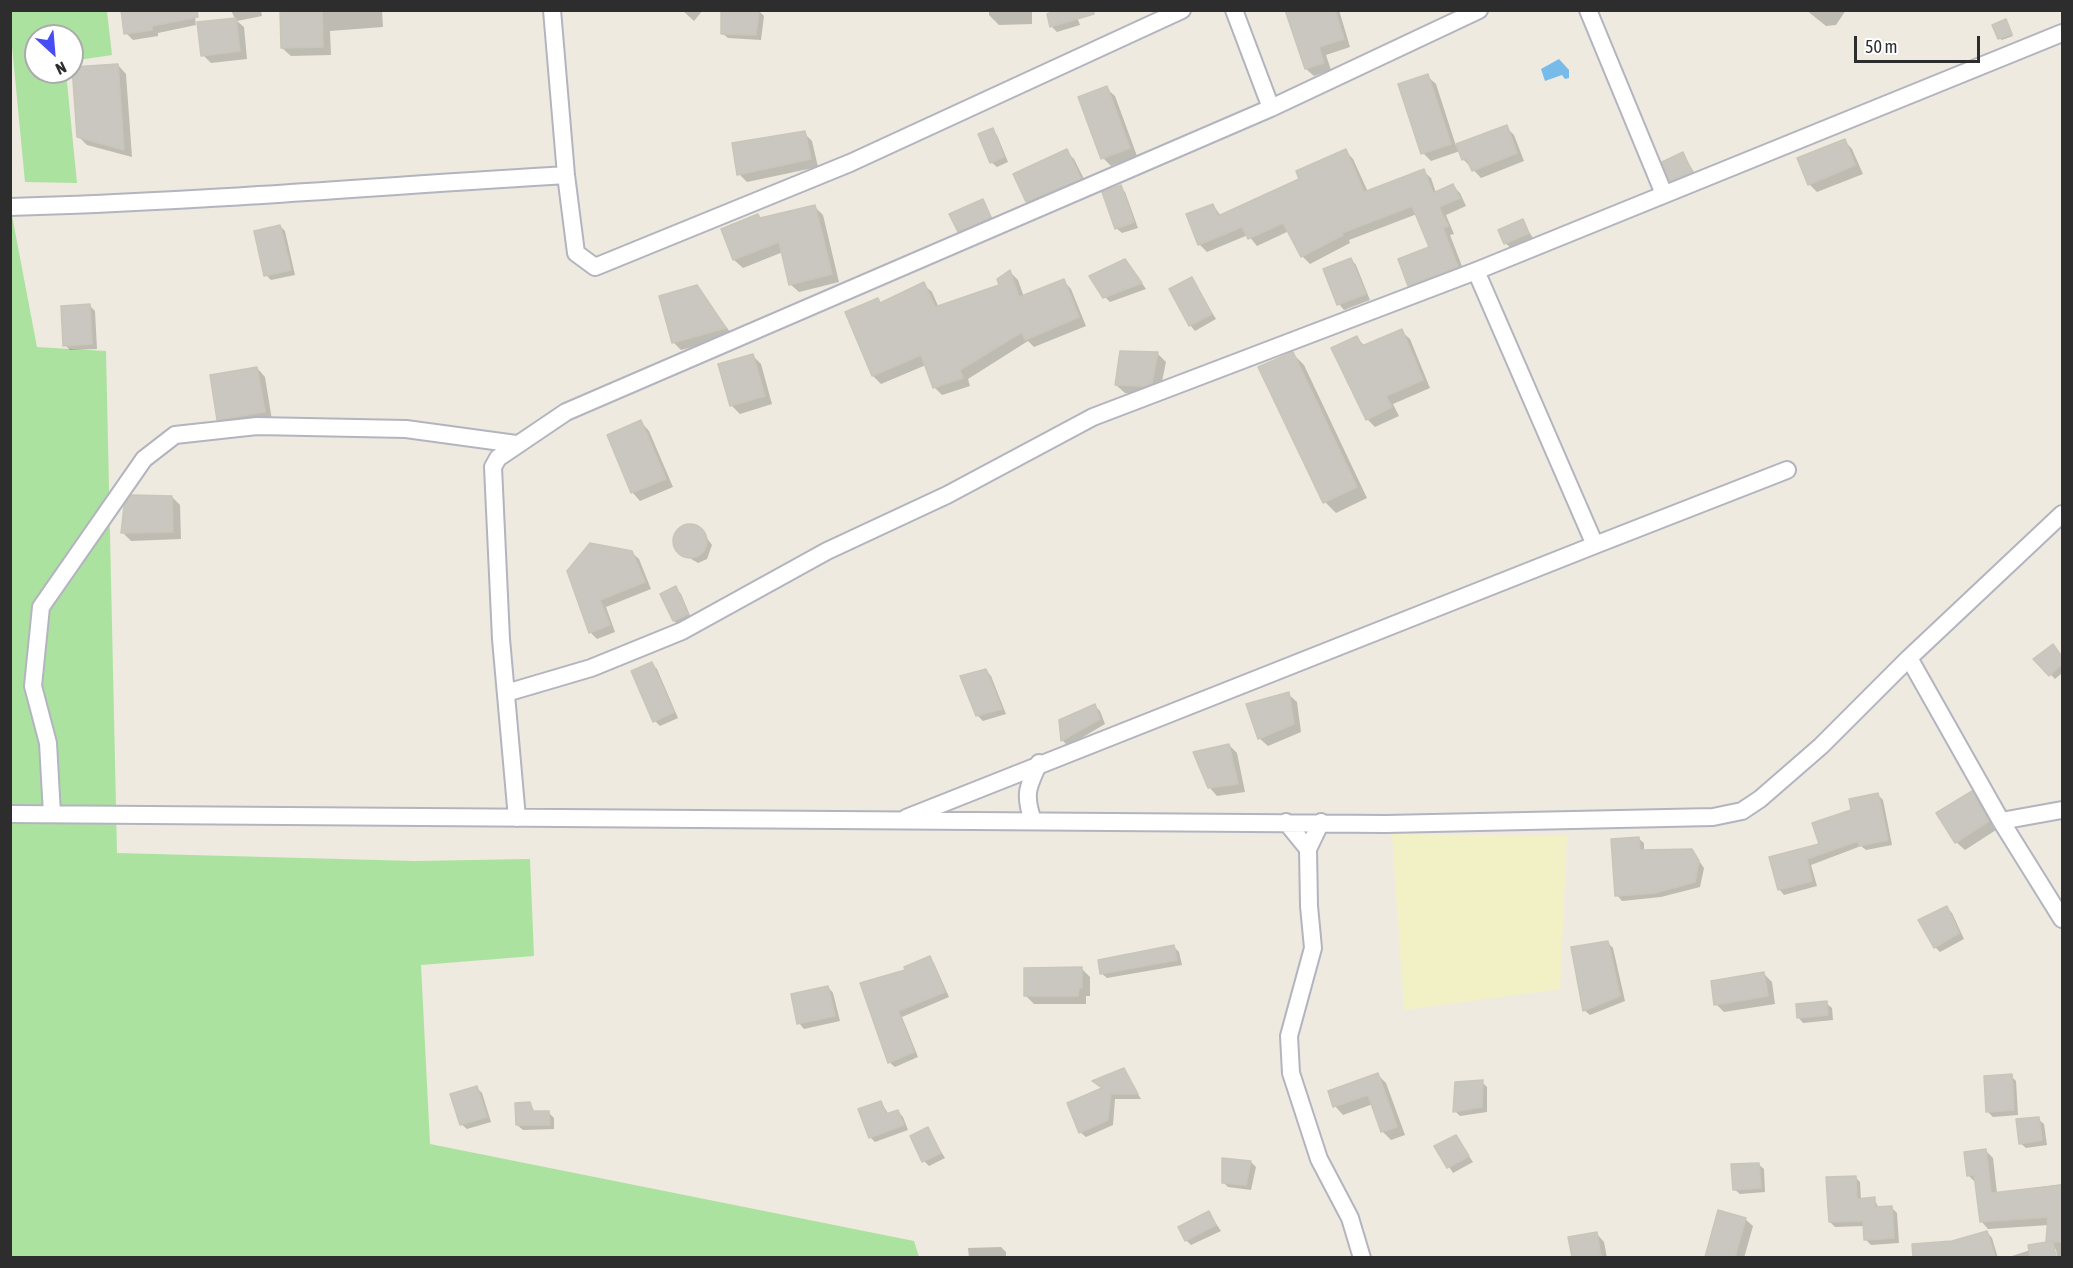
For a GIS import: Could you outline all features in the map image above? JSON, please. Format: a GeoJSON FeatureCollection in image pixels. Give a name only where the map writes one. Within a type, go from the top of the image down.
{"type":"FeatureCollection","features":[{"type":"Feature","properties":{"kind":"street"},"geometry":{"type":"LineString","coordinates":[[552,10],[566,175],[576,253],[595,267],[850,163],[1182,10]]}},
{"type":"Feature","properties":{"kind":"street"},"geometry":{"type":"LineString","coordinates":[[1234,10],[1271,108]]}},
{"type":"Feature","properties":{"kind":"street"},"geometry":{"type":"LineString","coordinates":[[517,818],[506,693],[493,467],[498,458],[566,412],[1271,108],[1479,10]]}},
{"type":"Feature","properties":{"kind":"street"},"geometry":{"type":"LineString","coordinates":[[1588,10],[1664,194]]}},
{"type":"Feature","properties":{"kind":"street"},"geometry":{"type":"LineString","coordinates":[[506,693],[591,668],[682,631],[827,551],[948,495],[1093,417],[1476,271],[2062,33]]}},
{"type":"Feature","properties":{"kind":"street"},"geometry":{"type":"LineString","coordinates":[[10,207],[248,197],[397,184],[566,175]]}},
{"type":"Feature","properties":{"kind":"street"},"geometry":{"type":"LineString","coordinates":[[1476,271],[1595,545]]}},
{"type":"Feature","properties":{"kind":"street"},"geometry":{"type":"LineString","coordinates":[[52,814],[48,743],[33,686],[41,606],[144,459],[175,435],[257,426],[406,429],[516,444]]}},
{"type":"Feature","properties":{"kind":"street"},"geometry":{"type":"LineString","coordinates":[[897,821],[1788,470]]}},
{"type":"Feature","properties":{"kind":"street"},"geometry":{"type":"LineString","coordinates":[[10,814],[1386,824],[1713,817],[1742,811],[1760,800],[1821,746],[1909,658],[2062,514]]}},
{"type":"Feature","properties":{"kind":"street"},"geometry":{"type":"LineString","coordinates":[[1909,658],[2001,821],[2062,919]]}},
{"type":"Feature","properties":{"kind":"street"},"geometry":{"type":"LineString","coordinates":[[1033,821],[1028,805],[1027,789],[1039,764]]}},
{"type":"Feature","properties":{"kind":"street"},"geometry":{"type":"LineString","coordinates":[[2001,821],[2062,810]]}},
{"type":"Feature","properties":{"kind":"street"},"geometry":{"type":"LineString","coordinates":[[1286,822],[1308,849]]}},
{"type":"Feature","properties":{"kind":"street"},"geometry":{"type":"LineString","coordinates":[[1321,822],[1308,849],[1309,906],[1313,948],[1289,1036],[1291,1073],[1319,1159],[1350,1218],[1362,1257]]}},
{"type":"Feature","properties":{"kind":"green space"},"geometry":{"type":"Polygon","coordinates":[[[10,11],[107,11],[112,55],[84,59],[84,24],[24,24],[24,84],[67,84],[77,183],[25,182],[10,11]]]}},
{"type":"Feature","properties":{"kind":"green space"},"geometry":{"type":"Polygon","coordinates":[[[10,205],[37,347],[106,351],[117,853],[415,861],[530,859],[534,956],[421,965],[430,1144],[914,1241],[919,1257],[11,1257],[10,205]]]}},
{"type":"Feature","properties":{"kind":"sand"},"geometry":{"type":"Polygon","coordinates":[[[1392,834],[1567,836],[1560,989],[1404,1010],[1392,834]]]}},
{"type":"Feature","properties":{"kind":"water"},"geometry":{"type":"Polygon","coordinates":[[[1559,59],[1569,70],[1569,78],[1565,79],[1562,75],[1545,81],[1541,69],[1559,59]]]}},
{"type":"Feature","properties":{"kind":"building"},"geometry":{"type":"Polygon","coordinates":[[[121,10],[197,10],[198,17],[152,26],[152,30],[124,34],[121,10]]]}},
{"type":"Feature","properties":{"kind":"building"},"geometry":{"type":"Polygon","coordinates":[[[280,10],[322,10],[323,47],[281,48],[280,10]]]}},
{"type":"Feature","properties":{"kind":"building"},"geometry":{"type":"Polygon","coordinates":[[[721,10],[759,10],[756,35],[721,34],[721,10]]]}},
{"type":"Feature","properties":{"kind":"building"},"geometry":{"type":"Polygon","coordinates":[[[1057,10],[1094,10],[1094,14],[1050,27],[1047,14],[1057,10]]]}},
{"type":"Feature","properties":{"kind":"building"},"geometry":{"type":"Polygon","coordinates":[[[1285,10],[1335,10],[1344,39],[1319,47],[1324,63],[1305,69],[1285,10]]]}},
{"type":"Feature","properties":{"kind":"building"},"geometry":{"type":"Polygon","coordinates":[[[236,18],[240,51],[201,56],[197,22],[236,18]]]}},
{"type":"Feature","properties":{"kind":"building"},"geometry":{"type":"Polygon","coordinates":[[[2006,19],[2012,34],[1998,39],[1992,25],[2006,19]]]}},
{"type":"Feature","properties":{"kind":"building"},"geometry":{"type":"Polygon","coordinates":[[[118,64],[124,150],[77,137],[73,84],[84,84],[84,66],[118,64]]]}},
{"type":"Feature","properties":{"kind":"building"},"geometry":{"type":"Polygon","coordinates":[[[1428,74],[1451,144],[1421,154],[1398,84],[1428,74]]]}},
{"type":"Feature","properties":{"kind":"building"},"geometry":{"type":"Polygon","coordinates":[[[1107,86],[1130,148],[1101,159],[1078,97],[1107,86]]]}},
{"type":"Feature","properties":{"kind":"building"},"geometry":{"type":"Polygon","coordinates":[[[1507,125],[1517,153],[1472,171],[1466,158],[1462,160],[1456,144],[1507,125]]]}},
{"type":"Feature","properties":{"kind":"building"},"geometry":{"type":"Polygon","coordinates":[[[993,128],[1004,157],[990,163],[978,134],[993,128]]]}},
{"type":"Feature","properties":{"kind":"building"},"geometry":{"type":"Polygon","coordinates":[[[805,131],[811,159],[737,175],[732,143],[805,131]]]}},
{"type":"Feature","properties":{"kind":"building"},"geometry":{"type":"Polygon","coordinates":[[[1845,139],[1855,165],[1808,185],[1797,158],[1845,139]]]}},
{"type":"Feature","properties":{"kind":"building"},"geometry":{"type":"Polygon","coordinates":[[[1067,149],[1081,179],[1026,202],[1013,174],[1067,149]]]}},
{"type":"Feature","properties":{"kind":"building"},"geometry":{"type":"Polygon","coordinates":[[[1346,149],[1364,192],[1424,169],[1433,193],[1453,184],[1460,198],[1439,207],[1448,226],[1443,228],[1458,267],[1408,286],[1398,259],[1429,247],[1412,206],[1342,233],[1343,235],[1301,257],[1283,223],[1248,239],[1242,227],[1198,245],[1186,214],[1213,204],[1218,216],[1299,179],[1296,171],[1346,149]]]}},
{"type":"Feature","properties":{"kind":"building"},"geometry":{"type":"Polygon","coordinates":[[[1683,152],[1692,172],[1670,181],[1662,162],[1683,152]]]}},
{"type":"Feature","properties":{"kind":"building"},"geometry":{"type":"Polygon","coordinates":[[[1121,185],[1134,222],[1115,229],[1102,192],[1121,185]]]}},
{"type":"Feature","properties":{"kind":"building"},"geometry":{"type":"Polygon","coordinates":[[[983,199],[991,217],[958,232],[949,214],[983,199]]]}},
{"type":"Feature","properties":{"kind":"building"},"geometry":{"type":"Polygon","coordinates":[[[815,205],[832,274],[789,285],[779,242],[733,260],[721,229],[758,214],[760,218],[815,205]]]}},
{"type":"Feature","properties":{"kind":"building"},"geometry":{"type":"Polygon","coordinates":[[[1523,219],[1529,233],[1504,244],[1498,230],[1523,219]]]}},
{"type":"Feature","properties":{"kind":"building"},"geometry":{"type":"Polygon","coordinates":[[[280,225],[291,270],[264,276],[254,231],[280,225]]]}},
{"type":"Feature","properties":{"kind":"building"},"geometry":{"type":"Polygon","coordinates":[[[1351,258],[1366,294],[1337,305],[1323,269],[1351,258]]]}},
{"type":"Feature","properties":{"kind":"building"},"geometry":{"type":"Polygon","coordinates":[[[1125,259],[1142,283],[1103,298],[1089,276],[1125,259]]]}},
{"type":"Feature","properties":{"kind":"building"},"geometry":{"type":"Polygon","coordinates":[[[1010,270],[1019,297],[1064,279],[1079,317],[1025,340],[1022,332],[960,370],[963,378],[933,388],[921,355],[872,376],[845,312],[878,298],[880,303],[924,282],[935,307],[999,285],[997,279],[1010,270]]]}},
{"type":"Feature","properties":{"kind":"building"},"geometry":{"type":"Polygon","coordinates":[[[1192,277],[1212,314],[1189,326],[1169,289],[1192,277]]]}},
{"type":"Feature","properties":{"kind":"building"},"geometry":{"type":"Polygon","coordinates":[[[697,285],[726,328],[672,343],[659,296],[697,285]]]}},
{"type":"Feature","properties":{"kind":"building"},"geometry":{"type":"Polygon","coordinates":[[[90,304],[92,344],[63,346],[61,306],[90,304]]]}},
{"type":"Feature","properties":{"kind":"building"},"geometry":{"type":"Polygon","coordinates":[[[1402,329],[1423,380],[1386,396],[1392,407],[1366,420],[1331,348],[1357,336],[1362,346],[1402,329]]]}},
{"type":"Feature","properties":{"kind":"building"},"geometry":{"type":"Polygon","coordinates":[[[1120,351],[1158,352],[1152,383],[1144,386],[1115,385],[1120,351]]]}},
{"type":"Feature","properties":{"kind":"building"},"geometry":{"type":"Polygon","coordinates":[[[1293,352],[1357,487],[1323,503],[1258,367],[1293,352]]]}},
{"type":"Feature","properties":{"kind":"building"},"geometry":{"type":"Polygon","coordinates":[[[753,354],[765,396],[730,406],[718,364],[753,354]]]}},
{"type":"Feature","properties":{"kind":"building"},"geometry":{"type":"Polygon","coordinates":[[[257,367],[265,412],[217,420],[210,375],[257,367]]]}},
{"type":"Feature","properties":{"kind":"building"},"geometry":{"type":"Polygon","coordinates":[[[641,420],[666,479],[631,493],[607,435],[641,420]]]}},
{"type":"Feature","properties":{"kind":"building"},"geometry":{"type":"Polygon","coordinates":[[[132,495],[172,496],[173,532],[121,533],[124,506],[132,495]]]}},
{"type":"Feature","properties":{"kind":"building"},"geometry":{"type":"Polygon","coordinates":[[[690,524],[702,529],[707,541],[702,553],[690,558],[678,553],[673,541],[678,529],[690,524]]]}},
{"type":"Feature","properties":{"kind":"building"},"geometry":{"type":"Polygon","coordinates":[[[590,543],[632,551],[645,582],[600,600],[610,625],[589,633],[567,571],[590,543]]]}},
{"type":"Feature","properties":{"kind":"building"},"geometry":{"type":"Polygon","coordinates":[[[676,586],[688,614],[673,621],[660,594],[676,586]]]}},
{"type":"Feature","properties":{"kind":"building"},"geometry":{"type":"Polygon","coordinates":[[[2053,644],[2062,657],[2062,664],[2049,676],[2033,659],[2053,644]]]}},
{"type":"Feature","properties":{"kind":"building"},"geometry":{"type":"Polygon","coordinates":[[[652,662],[674,712],[653,722],[631,671],[652,662]]]}},
{"type":"Feature","properties":{"kind":"building"},"geometry":{"type":"Polygon","coordinates":[[[986,669],[1002,709],[976,716],[960,676],[986,669]]]}},
{"type":"Feature","properties":{"kind":"building"},"geometry":{"type":"Polygon","coordinates":[[[1289,692],[1294,724],[1258,739],[1246,704],[1289,692]]]}},
{"type":"Feature","properties":{"kind":"building"},"geometry":{"type":"Polygon","coordinates":[[[1095,704],[1100,719],[1061,741],[1059,720],[1095,704]]]}},
{"type":"Feature","properties":{"kind":"building"},"geometry":{"type":"Polygon","coordinates":[[[1229,744],[1238,784],[1208,788],[1193,752],[1229,744]]]}},
{"type":"Feature","properties":{"kind":"building"},"geometry":{"type":"Polygon","coordinates":[[[1972,791],[1989,821],[1955,843],[1936,813],[1972,791]]]}},
{"type":"Feature","properties":{"kind":"building"},"geometry":{"type":"Polygon","coordinates":[[[1878,793],[1888,840],[1859,846],[1858,841],[1807,859],[1812,881],[1778,890],[1769,857],[1819,844],[1812,823],[1851,810],[1849,799],[1878,793]]]}},
{"type":"Feature","properties":{"kind":"building"},"geometry":{"type":"Polygon","coordinates":[[[1639,837],[1640,850],[1692,849],[1699,861],[1695,882],[1655,893],[1615,896],[1611,839],[1639,837]]]}},
{"type":"Feature","properties":{"kind":"building"},"geometry":{"type":"Polygon","coordinates":[[[1947,906],[1959,933],[1934,948],[1918,920],[1947,906]]]}},
{"type":"Feature","properties":{"kind":"building"},"geometry":{"type":"Polygon","coordinates":[[[1608,941],[1620,996],[1583,1011],[1571,947],[1608,941]]]}},
{"type":"Feature","properties":{"kind":"building"},"geometry":{"type":"Polygon","coordinates":[[[1174,945],[1177,960],[1100,974],[1098,960],[1174,945]]]}},
{"type":"Feature","properties":{"kind":"building"},"geometry":{"type":"Polygon","coordinates":[[[930,956],[945,992],[898,1011],[914,1052],[888,1063],[860,983],[905,970],[904,967],[930,956]]]}},
{"type":"Feature","properties":{"kind":"building"},"geometry":{"type":"Polygon","coordinates":[[[1082,967],[1082,988],[1079,988],[1078,996],[1024,996],[1024,968],[1082,967]]]}},
{"type":"Feature","properties":{"kind":"building"},"geometry":{"type":"Polygon","coordinates":[[[1764,972],[1768,996],[1714,1005],[1711,981],[1764,972]]]}},
{"type":"Feature","properties":{"kind":"building"},"geometry":{"type":"Polygon","coordinates":[[[828,986],[835,1016],[797,1024],[791,994],[828,986]]]}},
{"type":"Feature","properties":{"kind":"building"},"geometry":{"type":"Polygon","coordinates":[[[1827,1001],[1828,1015],[1797,1018],[1796,1004],[1827,1001]]]}},
{"type":"Feature","properties":{"kind":"building"},"geometry":{"type":"Polygon","coordinates":[[[1124,1068],[1138,1094],[1111,1094],[1108,1120],[1079,1133],[1067,1103],[1102,1088],[1092,1081],[1124,1068]]]}},
{"type":"Feature","properties":{"kind":"building"},"geometry":{"type":"Polygon","coordinates":[[[1378,1073],[1397,1127],[1381,1132],[1368,1095],[1333,1107],[1328,1091],[1378,1073]]]}},
{"type":"Feature","properties":{"kind":"building"},"geometry":{"type":"Polygon","coordinates":[[[2012,1074],[2014,1110],[1986,1112],[1984,1076],[2012,1074]]]}},
{"type":"Feature","properties":{"kind":"building"},"geometry":{"type":"Polygon","coordinates":[[[1483,1080],[1482,1107],[1453,1112],[1455,1082],[1483,1080]]]}},
{"type":"Feature","properties":{"kind":"building"},"geometry":{"type":"Polygon","coordinates":[[[477,1086],[487,1117],[460,1125],[450,1094],[477,1086]]]}},
{"type":"Feature","properties":{"kind":"building"},"geometry":{"type":"Polygon","coordinates":[[[881,1101],[886,1114],[898,1110],[904,1125],[869,1138],[858,1109],[881,1101]]]}},
{"type":"Feature","properties":{"kind":"building"},"geometry":{"type":"Polygon","coordinates":[[[530,1102],[533,1111],[549,1111],[550,1125],[516,1125],[515,1103],[530,1102]]]}},
{"type":"Feature","properties":{"kind":"building"},"geometry":{"type":"Polygon","coordinates":[[[2039,1117],[2042,1140],[2019,1144],[2016,1119],[2039,1117]]]}},
{"type":"Feature","properties":{"kind":"building"},"geometry":{"type":"Polygon","coordinates":[[[928,1127],[941,1153],[922,1162],[910,1136],[928,1127]]]}},
{"type":"Feature","properties":{"kind":"building"},"geometry":{"type":"Polygon","coordinates":[[[1456,1135],[1469,1156],[1447,1168],[1434,1146],[1456,1135]]]}},
{"type":"Feature","properties":{"kind":"building"},"geometry":{"type":"Polygon","coordinates":[[[1986,1149],[1991,1193],[2062,1185],[2062,1242],[2046,1241],[2048,1217],[1980,1222],[1974,1175],[1967,1176],[1964,1152],[1986,1149]]]}},
{"type":"Feature","properties":{"kind":"building"},"geometry":{"type":"Polygon","coordinates":[[[1222,1158],[1251,1161],[1246,1185],[1222,1183],[1222,1158]]]}},
{"type":"Feature","properties":{"kind":"building"},"geometry":{"type":"Polygon","coordinates":[[[1759,1163],[1761,1188],[1733,1190],[1731,1164],[1759,1163]]]}},
{"type":"Feature","properties":{"kind":"building"},"geometry":{"type":"Polygon","coordinates":[[[1856,1176],[1857,1199],[1875,1197],[1875,1207],[1892,1206],[1894,1238],[1864,1240],[1863,1221],[1829,1222],[1826,1177],[1856,1176]]]}},
{"type":"Feature","properties":{"kind":"building"},"geometry":{"type":"Polygon","coordinates":[[[1718,1210],[1746,1218],[1735,1257],[1705,1257],[1718,1210]]]}},
{"type":"Feature","properties":{"kind":"building"},"geometry":{"type":"Polygon","coordinates":[[[1209,1211],[1216,1225],[1185,1241],[1178,1227],[1209,1211]]]}},
{"type":"Feature","properties":{"kind":"building"},"geometry":{"type":"Polygon","coordinates":[[[1987,1231],[1995,1257],[1913,1257],[1912,1244],[1952,1241],[1987,1231]]]}},
{"type":"Feature","properties":{"kind":"building"},"geometry":{"type":"Polygon","coordinates":[[[1597,1232],[1601,1257],[1572,1257],[1568,1237],[1597,1232]]]}},
{"type":"Feature","properties":{"kind":"building"},"geometry":{"type":"Polygon","coordinates":[[[2053,1241],[2056,1257],[2030,1257],[2028,1245],[2053,1241]]]}}]}
